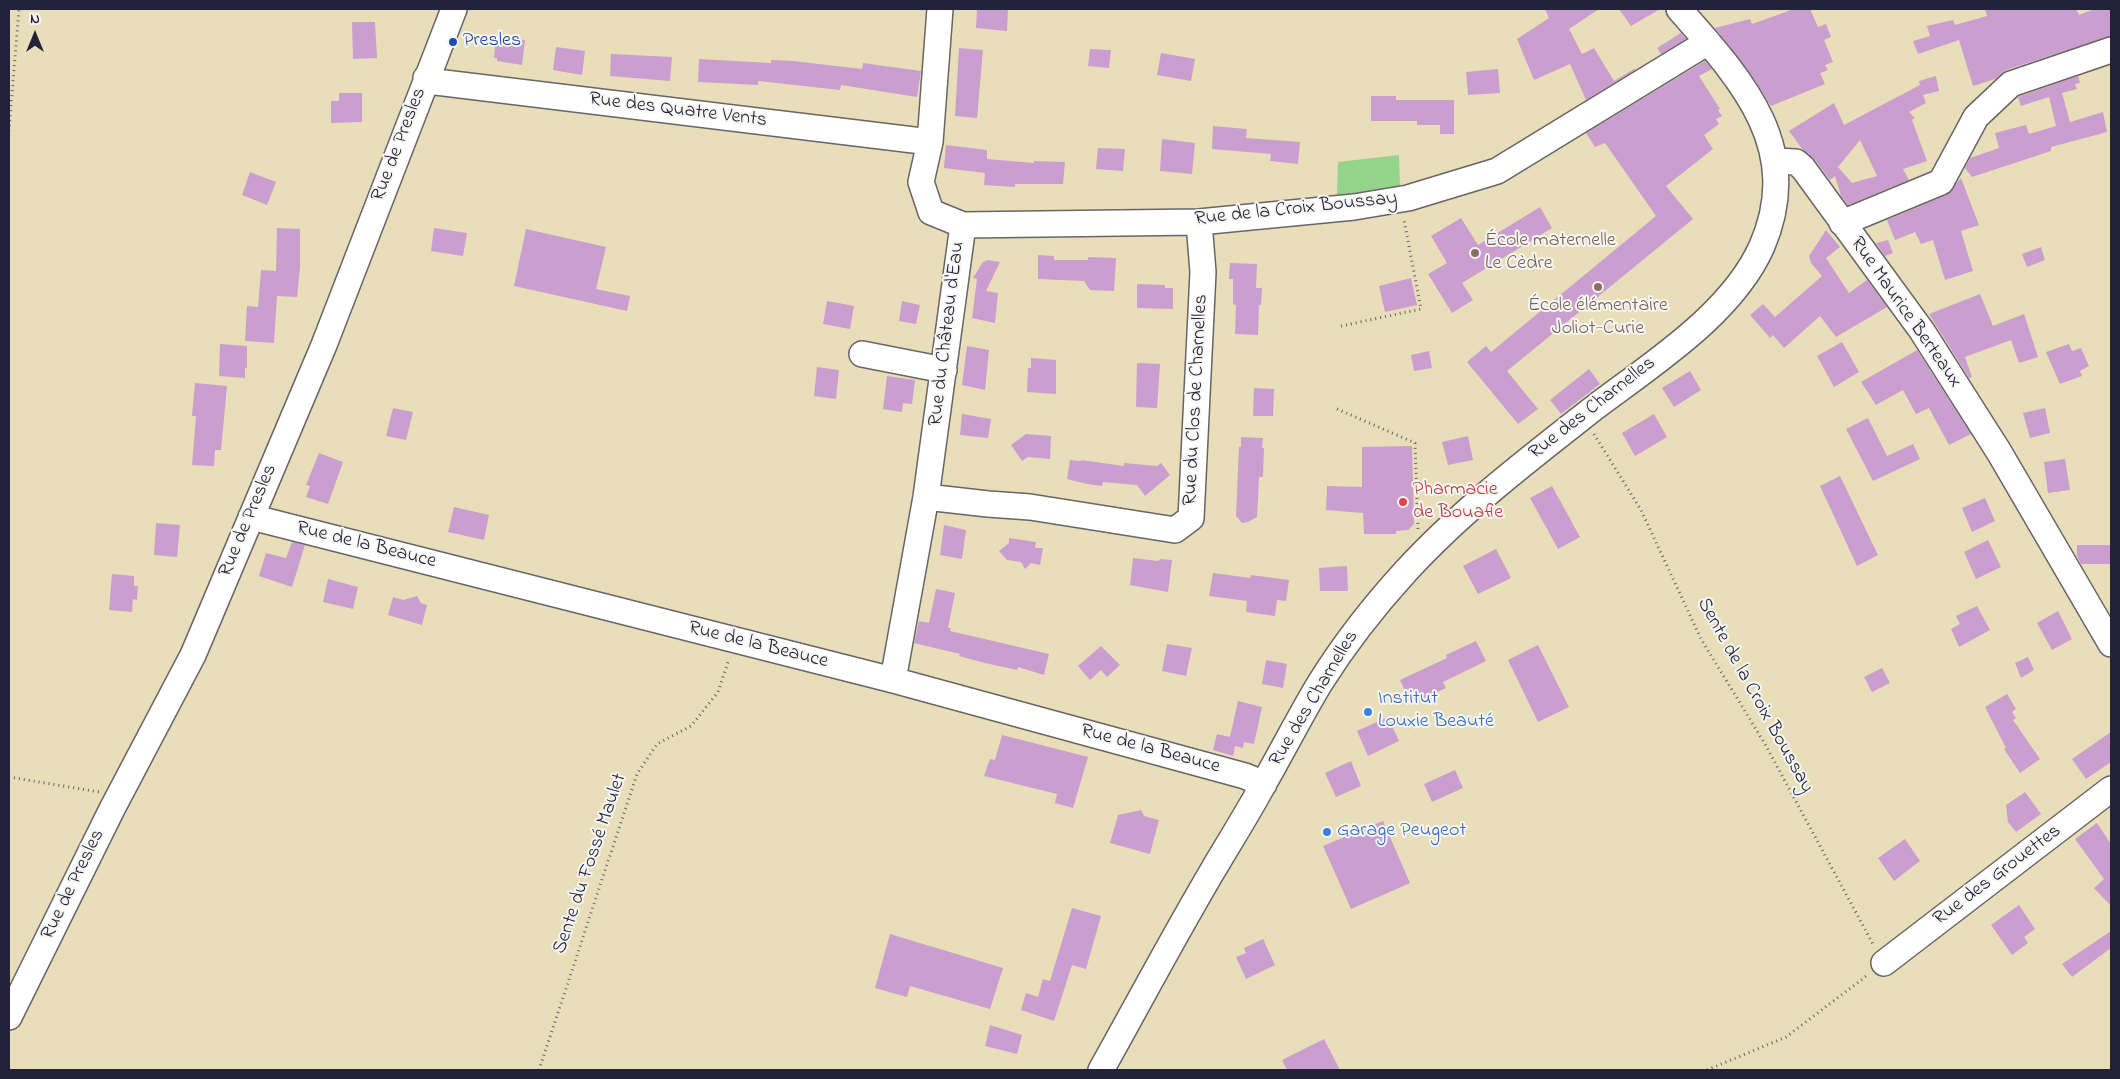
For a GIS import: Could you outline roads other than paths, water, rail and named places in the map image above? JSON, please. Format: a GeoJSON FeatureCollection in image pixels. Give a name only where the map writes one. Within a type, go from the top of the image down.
{"type":"FeatureCollection","features":[{"type":"Feature","properties":{"kind":"street","name":"Rue de Presles"},"geometry":{"type":"LineString","coordinates":[[9,1016],[119,796],[193,655],[324,344],[454,9]]}},
{"type":"Feature","properties":{"kind":"street","name":"Rue du Château d'Eau"},"geometry":{"type":"LineString","coordinates":[[893,680],[926,497],[963,225],[931,212],[922,182],[930,142],[940,9]]}},
{"type":"Feature","properties":{"kind":"street"},"geometry":{"type":"LineString","coordinates":[[1679,9],[1708,42],[1756,106],[1766,129],[1775,161]]}},
{"type":"Feature","properties":{"kind":"street","name":"Rue de la Croix Boussay"},"geometry":{"type":"LineString","coordinates":[[963,225],[1199,222],[1345,208],[1408,198],[1497,171],[1708,42]]}},
{"type":"Feature","properties":{"kind":"street"},"geometry":{"type":"LineString","coordinates":[[1842,223],[1941,182],[1976,116],[2011,84],[2111,50]]}},
{"type":"Feature","properties":{"kind":"street","name":"Rue des Quatre Vents"},"geometry":{"type":"LineString","coordinates":[[426,78],[436,82],[930,142]]}},
{"type":"Feature","properties":{"kind":"street","name":"Rue Maurice Berteaux"},"geometry":{"type":"LineString","coordinates":[[1775,161],[1796,162],[1803,168],[1922,331],[1999,452],[2111,644]]}},
{"type":"Feature","properties":{"kind":"street","name":"Rue des Charnelles"},"geometry":{"type":"LineString","coordinates":[[1101,1070],[1318,686],[1361,623],[1407,570],[1502,481],[1705,322],[1748,272],[1762,246],[1770,222],[1776,186],[1775,161]]}},
{"type":"Feature","properties":{"kind":"street","name":"Rue du Clos de Charnelles"},"geometry":{"type":"LineString","coordinates":[[926,497],[1030,507],[1175,530],[1191,518],[1203,272],[1199,222]]}},
{"type":"Feature","properties":{"kind":"street"},"geometry":{"type":"LineString","coordinates":[[862,354],[944,370]]}},
{"type":"Feature","properties":{"kind":"street","name":"Rue de la Beauce"},"geometry":{"type":"LineString","coordinates":[[251,517],[893,680],[1245,776],[1264,784]]}},
{"type":"Feature","properties":{"kind":"street","name":"Rue des Grouettes"},"geometry":{"type":"LineString","coordinates":[[1884,963],[2111,788]]}},
{"type":"Feature","properties":{"kind":"place","name":"Presles"},"geometry":{"type":"Point","coordinates":[453,42]}},
{"type":"Feature","properties":{"kind":"place","name":"École maternelle Le Cèdre"},"geometry":{"type":"Point","coordinates":[1475,253]}},
{"type":"Feature","properties":{"kind":"place","name":"École élémentaire Joliot-Curie"},"geometry":{"type":"Point","coordinates":[1598,287]}},
{"type":"Feature","properties":{"kind":"place","name":"Pharmacie de Bouafle"},"geometry":{"type":"Point","coordinates":[1403,502]}},
{"type":"Feature","properties":{"kind":"place","name":"Institut Louxie Beauté"},"geometry":{"type":"Point","coordinates":[1368,712]}},
{"type":"Feature","properties":{"kind":"place","name":"Garage Peugeot"},"geometry":{"type":"Point","coordinates":[1327,832]}}]}
